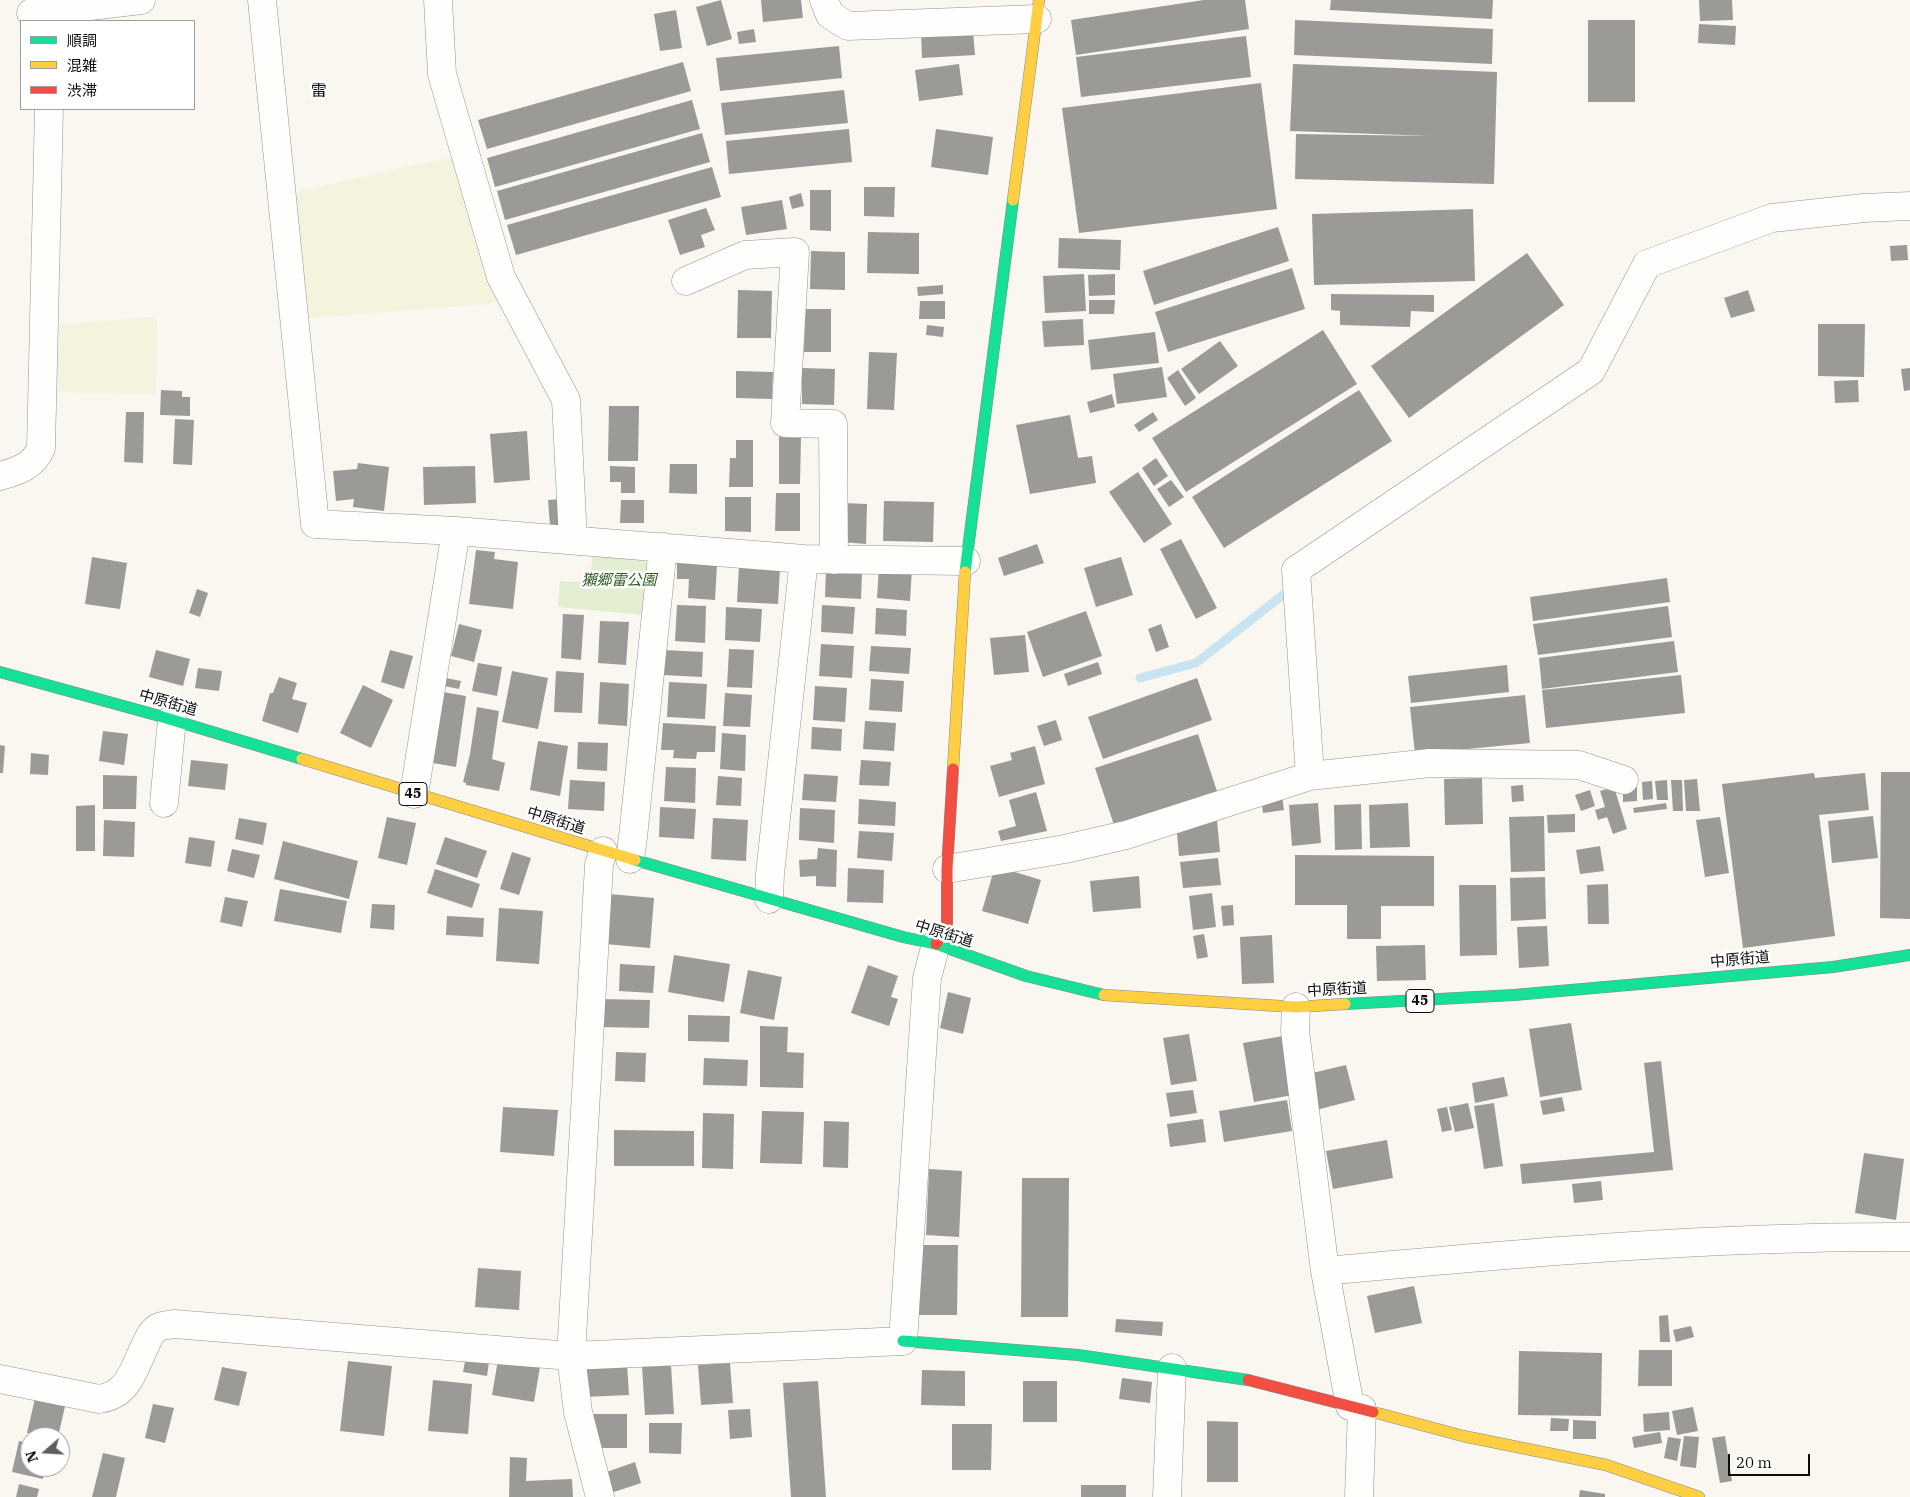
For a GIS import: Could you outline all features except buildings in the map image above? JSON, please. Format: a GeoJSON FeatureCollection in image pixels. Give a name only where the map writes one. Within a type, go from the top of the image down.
{"type":"FeatureCollection","features":[{"type":"Feature","properties":{"kind":"main road"},"geometry":{"type":"LineString","coordinates":[[936,944],[947,924],[947,870],[966,560],[1038,10]]}},
{"type":"Feature","properties":{"kind":"main road","name":"中原街道"},"geometry":{"type":"LineString","coordinates":[[0,672],[172,720],[630,859],[903,937],[936,944],[1026,976],[1111,997],[1296,1007],[1514,995],[1833,967],[1910,955]]}},
{"type":"Feature","properties":{"kind":"main road"},"geometry":{"type":"LineString","coordinates":[[903,1341],[1078,1355],[1250,1380],[1462,1436],[1606,1465],[1699,1497]]}},
{"type":"Feature","properties":{"kind":"street"},"geometry":{"type":"LineString","coordinates":[[31,11],[141,0]]}},
{"type":"Feature","properties":{"kind":"street"},"geometry":{"type":"LineString","coordinates":[[262,0],[315,524],[456,531],[804,559],[966,560]]}},
{"type":"Feature","properties":{"kind":"street"},"geometry":{"type":"LineString","coordinates":[[438,0],[442,74],[501,277],[566,400],[573,540]]}},
{"type":"Feature","properties":{"kind":"street"},"geometry":{"type":"LineString","coordinates":[[824,0],[830,15],[848,26],[1038,10]]}},
{"type":"Feature","properties":{"kind":"street"},"geometry":{"type":"LineString","coordinates":[[0,476],[15,472],[29,465],[37,457],[41,448],[50,110]]}},
{"type":"Feature","properties":{"kind":"street"},"geometry":{"type":"LineString","coordinates":[[1310,776],[1296,570],[1592,370],[1647,264],[1772,218],[1864,208],[1910,206]]}},
{"type":"Feature","properties":{"kind":"street"},"geometry":{"type":"LineString","coordinates":[[686,281],[745,255],[795,252],[785,423],[833,424],[834,560]]}},
{"type":"Feature","properties":{"kind":"street"},"geometry":{"type":"LineString","coordinates":[[414,794],[456,531]]}},
{"type":"Feature","properties":{"kind":"street"},"geometry":{"type":"LineString","coordinates":[[630,859],[634,836],[663,547]]}},
{"type":"Feature","properties":{"kind":"street"},"geometry":{"type":"LineString","coordinates":[[769,899],[770,874],[804,559]]}},
{"type":"Feature","properties":{"kind":"street"},"geometry":{"type":"LineString","coordinates":[[164,803],[172,720]]}},
{"type":"Feature","properties":{"kind":"street"},"geometry":{"type":"LineString","coordinates":[[947,870],[1065,849],[1126,835],[1310,776],[1430,763],[1460,763],[1579,765],[1624,780]]}},
{"type":"Feature","properties":{"kind":"street"},"geometry":{"type":"LineString","coordinates":[[600,1497],[578,1412],[571,1356],[599,864],[603,851]]}},
{"type":"Feature","properties":{"kind":"street"},"geometry":{"type":"LineString","coordinates":[[0,1379],[99,1399],[110,1397],[118,1393],[127,1384],[148,1338],[157,1328],[174,1324],[571,1356],[903,1341],[928,978],[936,944]]}},
{"type":"Feature","properties":{"kind":"street"},"geometry":{"type":"LineString","coordinates":[[1296,1007],[1294,1031],[1325,1271],[1356,1408],[1359,1497]]}},
{"type":"Feature","properties":{"kind":"street"},"geometry":{"type":"LineString","coordinates":[[1325,1271],[1524,1252],[1657,1244],[1786,1237],[1910,1237]]}},
{"type":"Feature","properties":{"kind":"street"},"geometry":{"type":"LineString","coordinates":[[1167,1497],[1172,1368]]}},
{"type":"Feature","properties":{"kind":"shaded area"},"geometry":{"type":"Polygon","coordinates":[[[447,158],[457,160],[503,300],[488,304],[309,318],[305,315],[291,193],[447,158]]]}},
{"type":"Feature","properties":{"kind":"shaded area"},"geometry":{"type":"Polygon","coordinates":[[[150,317],[157,319],[156,394],[55,392],[55,325],[150,317]]]}},
{"type":"Feature","properties":{"kind":"green space","name":"獺郷雷公園"},"geometry":{"type":"Polygon","coordinates":[[[593,550],[640,554],[648,567],[645,615],[558,607],[560,581],[590,583],[593,550]]]}},
{"type":"Feature","properties":{"kind":"waterway"},"geometry":{"type":"LineString","coordinates":[[1140,678],[1196,663],[1293,587]]}},
{"type":"Feature","properties":{"kind":"traffic: fast"},"geometry":{"type":"LineString","coordinates":[[965,572],[1013,200]]}},
{"type":"Feature","properties":{"kind":"traffic: fast"},"geometry":{"type":"LineString","coordinates":[[0,672],[156,715],[302,759]]}},
{"type":"Feature","properties":{"kind":"traffic: fast"},"geometry":{"type":"LineString","coordinates":[[635,860],[903,937],[936,944],[1026,976],[1104,995]]}},
{"type":"Feature","properties":{"kind":"traffic: fast"},"geometry":{"type":"LineString","coordinates":[[1345,1004],[1514,995],[1833,967],[1910,955]]}},
{"type":"Feature","properties":{"kind":"traffic: fast"},"geometry":{"type":"LineString","coordinates":[[903,1341],[1078,1355],[1248,1380]]}},
{"type":"Feature","properties":{"kind":"traffic: slow"},"geometry":{"type":"LineString","coordinates":[[1013,200],[1039,0]]}},
{"type":"Feature","properties":{"kind":"traffic: slow"},"geometry":{"type":"LineString","coordinates":[[953,769],[965,572]]}},
{"type":"Feature","properties":{"kind":"traffic: slow"},"geometry":{"type":"LineString","coordinates":[[302,759],[635,860]]}},
{"type":"Feature","properties":{"kind":"traffic: slow"},"geometry":{"type":"LineString","coordinates":[[1104,995],[1296,1007],[1345,1004]]}},
{"type":"Feature","properties":{"kind":"traffic: slow"},"geometry":{"type":"LineString","coordinates":[[1373,1412],[1463,1436],[1606,1465],[1699,1497]]}},
{"type":"Feature","properties":{"kind":"traffic: jam"},"geometry":{"type":"LineString","coordinates":[[936,944],[947,924],[947,869],[953,769]]}},
{"type":"Feature","properties":{"kind":"traffic: jam"},"geometry":{"type":"LineString","coordinates":[[1248,1380],[1373,1412]]}},
{"type":"Feature","properties":{"kind":"district","name":"雷"},"geometry":{"type":"Point","coordinates":[319,91]}}]}
